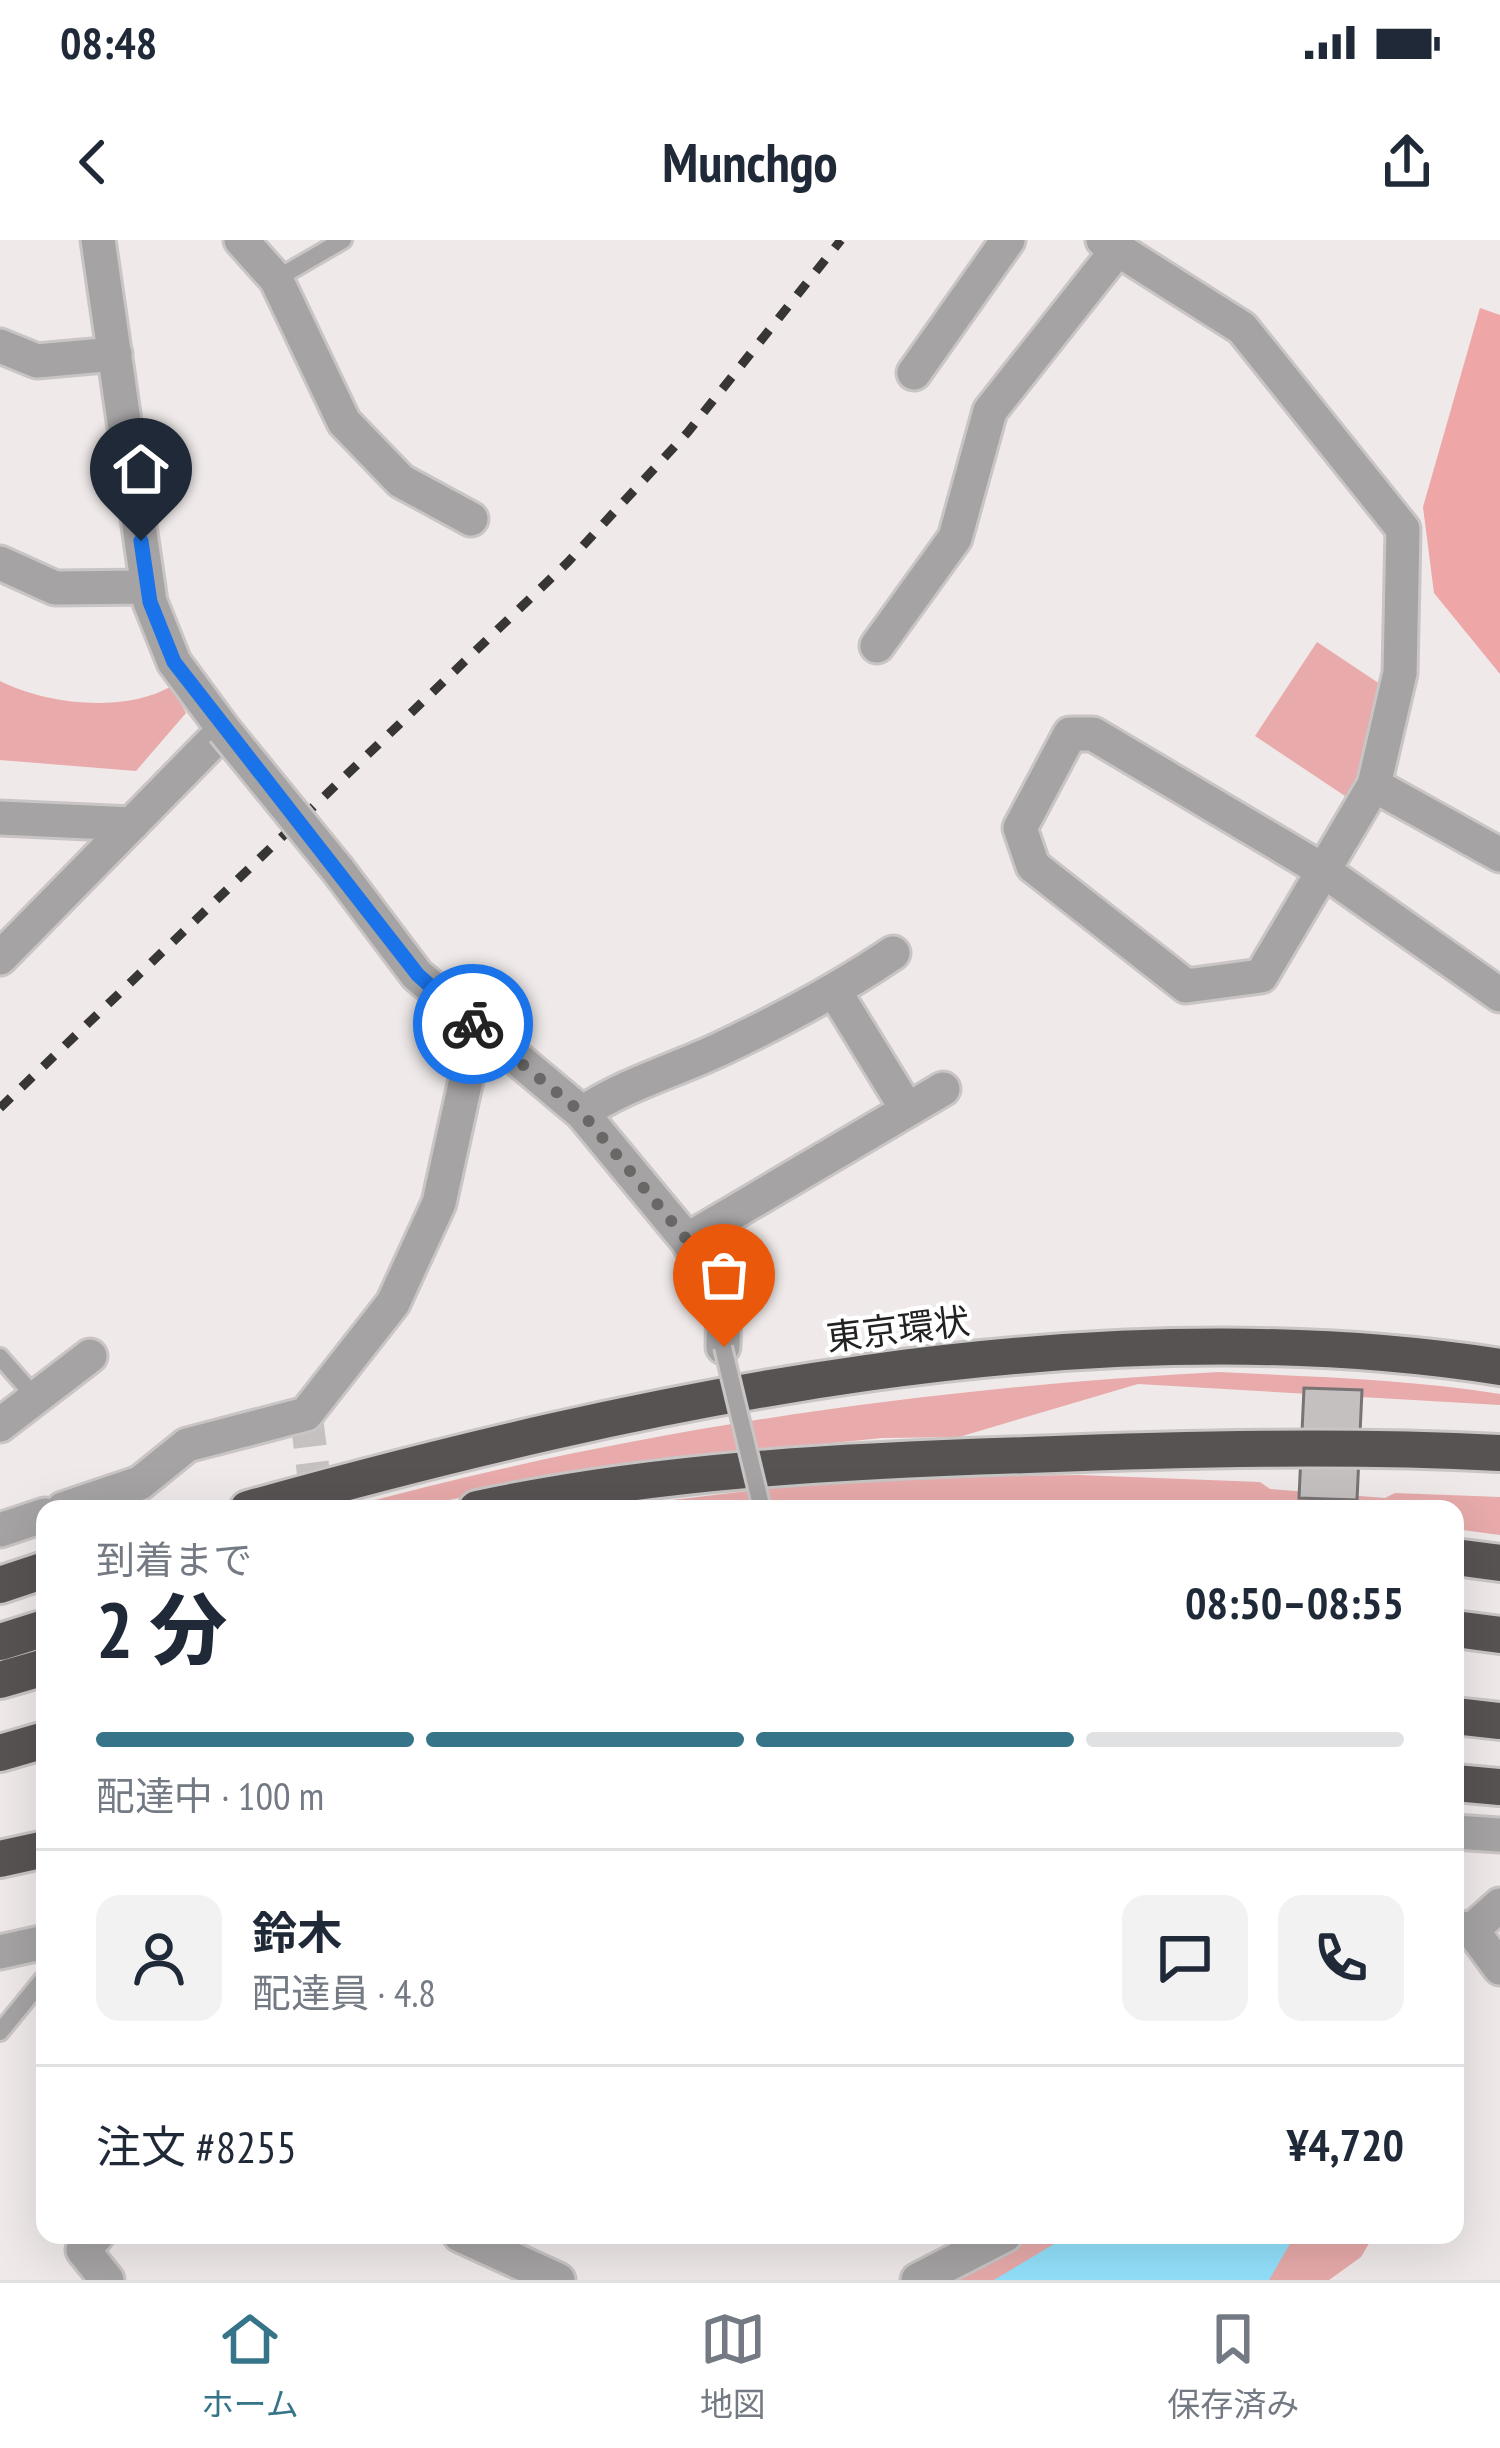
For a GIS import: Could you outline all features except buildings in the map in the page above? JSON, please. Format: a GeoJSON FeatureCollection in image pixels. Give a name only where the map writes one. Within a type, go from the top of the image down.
{"type":"FeatureCollection","features":[{"type":"Feature","properties":{"kind":"highway","name":"東京環状"},"geometry":{"type":"LineString","coordinates":[[282,1500],[548,1430],[859,1374],[1076,1352],[1145,1351],[1336,1352],[1500,1367]]}},
{"type":"Feature","properties":{"kind":"highway"},"geometry":{"type":"LineString","coordinates":[[526,1500],[661,1476],[802,1462],[1330,1444],[1500,1453]]}},
{"type":"Feature","properties":{"kind":"highway"},"geometry":{"type":"LineString","coordinates":[[1464,1558],[1500,1563]]}},
{"type":"Feature","properties":{"kind":"highway"},"geometry":{"type":"LineString","coordinates":[[0,1585],[36,1573]]}},
{"type":"Feature","properties":{"kind":"highway"},"geometry":{"type":"LineString","coordinates":[[1464,1630],[1500,1634]]}},
{"type":"Feature","properties":{"kind":"highway"},"geometry":{"type":"LineString","coordinates":[[0,1642],[36,1631]]}},
{"type":"Feature","properties":{"kind":"highway"},"geometry":{"type":"LineString","coordinates":[[0,1681],[36,1670]]}},
{"type":"Feature","properties":{"kind":"highway"},"geometry":{"type":"LineString","coordinates":[[1464,1717],[1500,1721]]}},
{"type":"Feature","properties":{"kind":"highway"},"geometry":{"type":"LineString","coordinates":[[0,1753],[36,1743]]}},
{"type":"Feature","properties":{"kind":"highway"},"geometry":{"type":"LineString","coordinates":[[1464,1784],[1500,1787]]}},
{"type":"Feature","properties":{"kind":"highway"},"geometry":{"type":"LineString","coordinates":[[0,1859],[36,1852]]}},
{"type":"Feature","properties":{"kind":"street"},"geometry":{"type":"LineString","coordinates":[[98,240],[148,587],[174,662],[418,975],[582,1113],[687,1240],[724,1300],[724,1347]]}},
{"type":"Feature","properties":{"kind":"street"},"geometry":{"type":"LineString","coordinates":[[241,240],[276,278],[344,422],[400,481],[471,519]]}},
{"type":"Feature","properties":{"kind":"street"},"geometry":{"type":"LineString","coordinates":[[914,373],[1008,240]]}},
{"type":"Feature","properties":{"kind":"street"},"geometry":{"type":"LineString","coordinates":[[877,646],[955,538],[991,411],[1110,245],[1242,328],[1403,529],[1400,673],[1374,785],[1324,871],[1261,976],[1186,986],[1033,866],[1020,828],[1070,734],[1094,734],[1324,871],[1500,995]]}},
{"type":"Feature","properties":{"kind":"street"},"geometry":{"type":"LineString","coordinates":[[0,346],[37,361],[115,354]]}},
{"type":"Feature","properties":{"kind":"street"},"geometry":{"type":"LineString","coordinates":[[0,563],[56,588],[148,587]]}},
{"type":"Feature","properties":{"kind":"street"},"geometry":{"type":"LineString","coordinates":[[0,958],[224,730]]}},
{"type":"Feature","properties":{"kind":"street"},"geometry":{"type":"LineString","coordinates":[[1374,785],[1500,855]]}},
{"type":"Feature","properties":{"kind":"street"},"geometry":{"type":"LineString","coordinates":[[0,818],[132,824]]}},
{"type":"Feature","properties":{"kind":"street"},"geometry":{"type":"LineString","coordinates":[[582,1113],[614,1091],[711,1053],[835,992],[893,952]]}},
{"type":"Feature","properties":{"kind":"street"},"geometry":{"type":"LineString","coordinates":[[835,992],[905,1106]]}},
{"type":"Feature","properties":{"kind":"street"},"geometry":{"type":"LineString","coordinates":[[91,1500],[140,1484],[187,1445],[306,1414],[393,1304],[439,1203],[477,1029]]}},
{"type":"Feature","properties":{"kind":"street"},"geometry":{"type":"LineString","coordinates":[[687,1240],[905,1106],[943,1089]]}},
{"type":"Feature","properties":{"kind":"street"},"geometry":{"type":"LineString","coordinates":[[0,1425],[90,1356]]}},
{"type":"Feature","properties":{"kind":"street"},"geometry":{"type":"LineString","coordinates":[[0,1530],[36,1518]]}},
{"type":"Feature","properties":{"kind":"street"},"geometry":{"type":"LineString","coordinates":[[1464,1833],[1500,1835]]}},
{"type":"Feature","properties":{"kind":"street"},"geometry":{"type":"LineString","coordinates":[[1464,1928],[1500,1905]]}},
{"type":"Feature","properties":{"kind":"street"},"geometry":{"type":"LineString","coordinates":[[1464,1930],[1500,1968]]}},
{"type":"Feature","properties":{"kind":"street"},"geometry":{"type":"LineString","coordinates":[[0,1952],[36,1944]]}},
{"type":"Feature","properties":{"kind":"street"},"geometry":{"type":"LineString","coordinates":[[89,2244],[83,2250],[107,2280]]}},
{"type":"Feature","properties":{"kind":"street"},"geometry":{"type":"LineString","coordinates":[[479,2244],[553,2279]]}},
{"type":"Feature","properties":{"kind":"street"},"geometry":{"type":"LineString","coordinates":[[918,2280],[988,2244]]}},
{"type":"Feature","properties":{"kind":"lane"},"geometry":{"type":"LineString","coordinates":[[276,278],[338,241]]}},
{"type":"Feature","properties":{"kind":"lane"},"geometry":{"type":"LineString","coordinates":[[724,1347],[760,1500]]}},
{"type":"Feature","properties":{"kind":"lane"},"geometry":{"type":"LineString","coordinates":[[0,1358],[36,1398]]}},
{"type":"Feature","properties":{"kind":"lane"},"geometry":{"type":"LineString","coordinates":[[0,2032],[36,1989]]}},
{"type":"Feature","properties":{"kind":"shaded area"},"geometry":{"type":"Polygon","coordinates":[[[1480,308],[1500,315],[1500,674],[1434,593],[1423,507],[1480,308]]]}},
{"type":"Feature","properties":{"kind":"shaded area"},"geometry":{"type":"Polygon","coordinates":[[[1317,642],[1386,688],[1351,800],[1255,736],[1317,642]]]}},
{"type":"Feature","properties":{"kind":"shaded area"},"geometry":{"type":"Polygon","coordinates":[[[0,681],[40,696],[86,703],[132,700],[172,686],[186,713],[136,771],[0,760],[0,681]]]}},
{"type":"Feature","properties":{"kind":"shaded area"},"geometry":{"type":"Polygon","coordinates":[[[1219,1372],[1360,1379],[1500,1394],[1500,1405],[1138,1384],[959,1437],[882,1438],[653,1461],[449,1500],[377,1500],[667,1435],[887,1402],[1219,1372]]]}},
{"type":"Feature","properties":{"kind":"shaded area"},"geometry":{"type":"Polygon","coordinates":[[[1079,1475],[1260,1482],[1270,1489],[1385,1498],[1395,1493],[1500,1497],[1500,1535],[1464,1530],[1464,1500],[673,1500],[855,1478],[1079,1475]]]}},
{"type":"Feature","properties":{"kind":"shaded area"},"geometry":{"type":"Polygon","coordinates":[[[1007,2244],[1369,2244],[1361,2257],[1329,2280],[939,2280],[1007,2244]]]}},
{"type":"Feature","properties":{"kind":"water"},"geometry":{"type":"Polygon","coordinates":[[[1054,2244],[1290,2244],[1269,2280],[994,2280],[1054,2244]]]}},
{"type":"Feature","properties":{"kind":"tunnel"},"geometry":{"type":"LineString","coordinates":[[306,1414],[317,1500]]}},
{"type":"Feature","properties":{"kind":"railway"},"geometry":{"type":"LineString","coordinates":[[0,1108],[568,562],[688,432],[841,240]]}},
{"type":"Feature","properties":{"kind":"way so far"},"geometry":{"type":"LineString","coordinates":[[473,1024],[582,1113],[687,1240],[724,1300],[724,1347]]}},
{"type":"Feature","properties":{"kind":"route"},"geometry":{"type":"LineString","coordinates":[[141,541],[150,602],[174,662],[418,975],[473,1024]]}}]}
